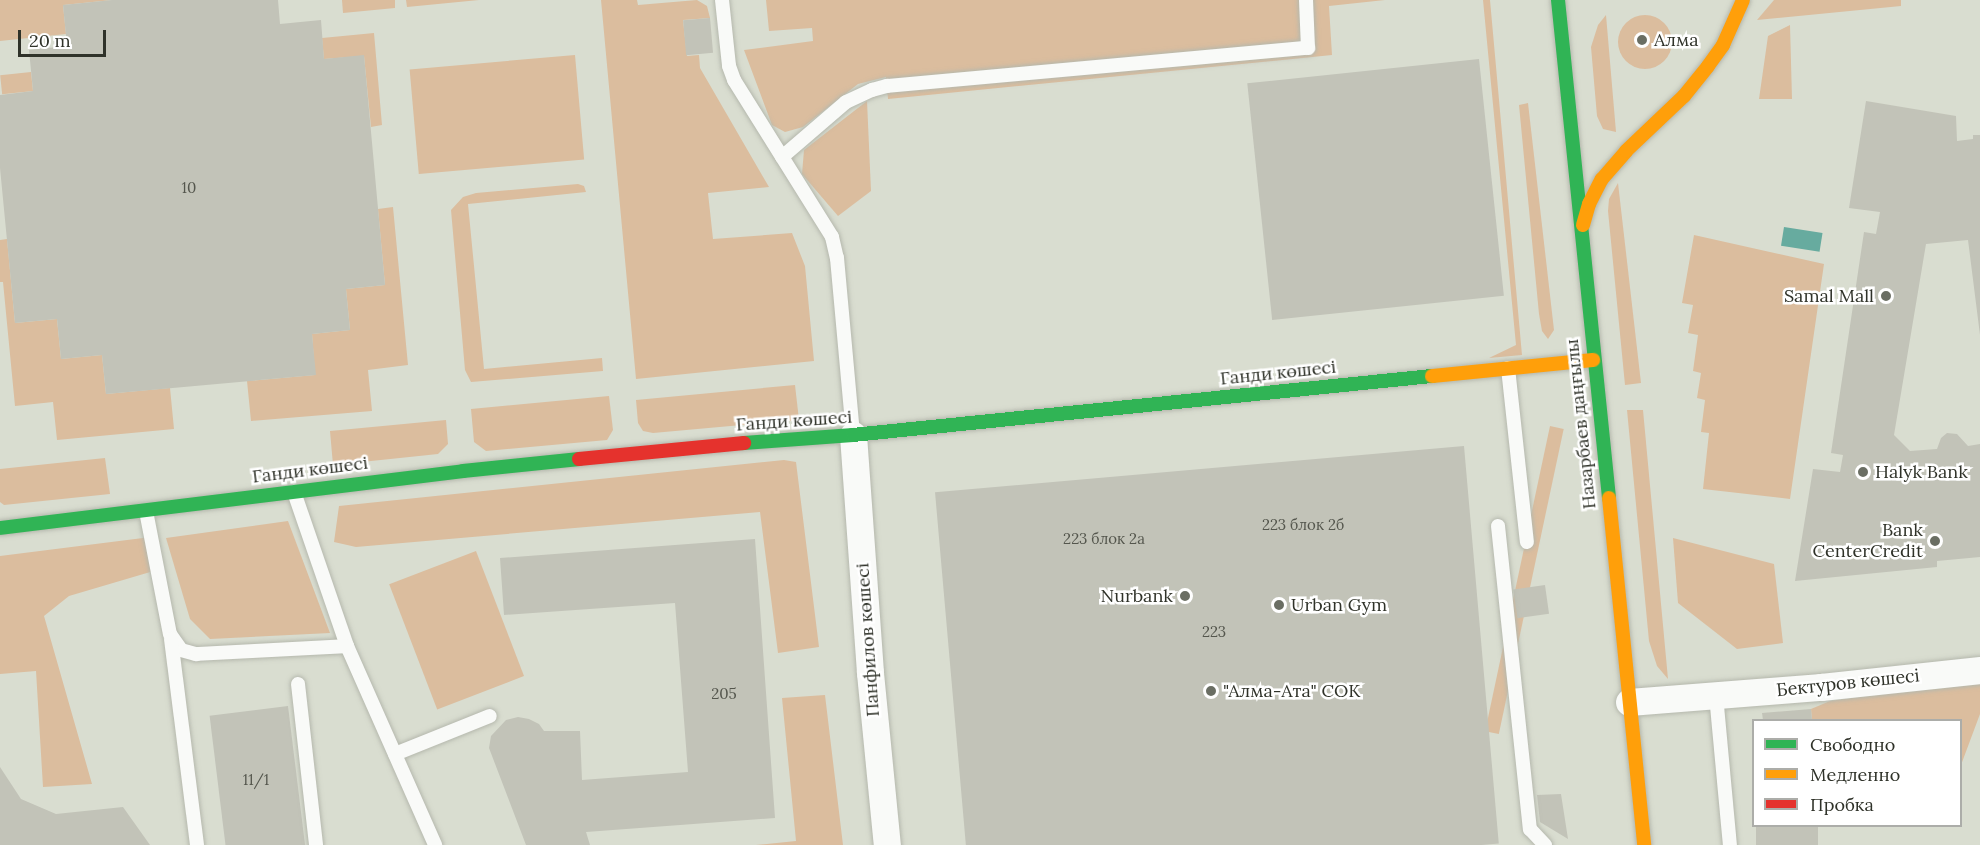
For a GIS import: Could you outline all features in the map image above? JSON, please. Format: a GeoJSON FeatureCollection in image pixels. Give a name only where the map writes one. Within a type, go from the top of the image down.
{"type":"FeatureCollection","features":[{"type":"Feature","properties":{"kind":"street","name":"Назарбаев даңғылы"},"geometry":{"type":"LineString","coordinates":[[1558,0],[1644,845]]}},
{"type":"Feature","properties":{"kind":"street"},"geometry":{"type":"LineString","coordinates":[[1580,232],[1589,204],[1602,179],[1626,152],[1684,96],[1708,66],[1723,45],[1743,0]]}},
{"type":"Feature","properties":{"kind":"street","name":"Ганди көшесі"},"geometry":{"type":"LineString","coordinates":[[0,528],[294,490],[628,454],[853,435],[1593,360]]}},
{"type":"Feature","properties":{"kind":"street","name":"Панфилов көшесі"},"geometry":{"type":"LineString","coordinates":[[853,435],[870,674],[887,845]]}},
{"type":"Feature","properties":{"kind":"street","name":"Бектуров көшесі"},"geometry":{"type":"LineString","coordinates":[[1629,702],[1980,670]]}},
{"type":"Feature","properties":{"kind":"lane"},"geometry":{"type":"LineString","coordinates":[[722,0],[729,66],[734,80],[832,237],[837,258],[853,435]]}},
{"type":"Feature","properties":{"kind":"lane"},"geometry":{"type":"LineString","coordinates":[[782,157],[846,102],[887,86],[1308,48],[1306,0]]}},
{"type":"Feature","properties":{"kind":"lane"},"geometry":{"type":"LineString","coordinates":[[1508,368],[1527,542]]}},
{"type":"Feature","properties":{"kind":"lane"},"geometry":{"type":"LineString","coordinates":[[294,490],[347,646],[435,845]]}},
{"type":"Feature","properties":{"kind":"lane"},"geometry":{"type":"LineString","coordinates":[[145,508],[170,634],[197,845]]}},
{"type":"Feature","properties":{"kind":"lane"},"geometry":{"type":"LineString","coordinates":[[1498,526],[1530,829],[1545,845]]}},
{"type":"Feature","properties":{"kind":"lane"},"geometry":{"type":"LineString","coordinates":[[170,634],[181,650],[196,654],[347,646]]}},
{"type":"Feature","properties":{"kind":"lane"},"geometry":{"type":"LineString","coordinates":[[298,684],[316,845]]}},
{"type":"Feature","properties":{"kind":"lane"},"geometry":{"type":"LineString","coordinates":[[1716,695],[1730,845]]}},
{"type":"Feature","properties":{"kind":"lane"},"geometry":{"type":"LineString","coordinates":[[395,754],[490,716]]}},
{"type":"Feature","properties":{"kind":"shaded area"},"geometry":{"type":"Polygon","coordinates":[[[0,0],[112,0],[63,5],[66,34],[0,41],[0,0]]]}},
{"type":"Feature","properties":{"kind":"shaded area"},"geometry":{"type":"Polygon","coordinates":[[[342,0],[395,0],[395,8],[343,13],[342,0]]]}},
{"type":"Feature","properties":{"kind":"shaded area"},"geometry":{"type":"Polygon","coordinates":[[[406,0],[479,0],[407,7],[406,0]]]}},
{"type":"Feature","properties":{"kind":"shaded area"},"geometry":{"type":"Polygon","coordinates":[[[601,0],[637,0],[638,5],[697,0],[707,6],[710,18],[683,20],[687,56],[699,55],[700,68],[769,187],[708,193],[713,239],[792,233],[805,266],[814,361],[636,379],[601,0]]]}},
{"type":"Feature","properties":{"kind":"shaded area"},"geometry":{"type":"Polygon","coordinates":[[[766,0],[1385,0],[1329,6],[1332,55],[888,99],[886,77],[858,84],[803,127],[785,132],[772,125],[744,50],[813,41],[812,28],[769,31],[766,0]]]}},
{"type":"Feature","properties":{"kind":"shaded area"},"geometry":{"type":"Polygon","coordinates":[[[1483,0],[1490,0],[1522,355],[1489,358],[1516,345],[1483,0]]]}},
{"type":"Feature","properties":{"kind":"shaded area"},"geometry":{"type":"Polygon","coordinates":[[[1774,0],[1901,0],[1901,6],[1757,20],[1774,0]]]}},
{"type":"Feature","properties":{"kind":"shaded area"},"geometry":{"type":"Polygon","coordinates":[[[1606,15],[1616,132],[1603,129],[1597,116],[1591,47],[1598,25],[1606,15]]]}},
{"type":"Feature","properties":{"kind":"shaded area"},"geometry":{"type":"Polygon","coordinates":[[[1645,15],[1655,17],[1664,23],[1670,32],[1672,42],[1670,52],[1664,61],[1655,67],[1645,69],[1635,67],[1626,61],[1620,52],[1618,42],[1620,32],[1626,23],[1635,17],[1645,15]]]}},
{"type":"Feature","properties":{"kind":"shaded area"},"geometry":{"type":"Polygon","coordinates":[[[1790,25],[1792,99],[1759,99],[1768,36],[1790,25]]]}},
{"type":"Feature","properties":{"kind":"shaded area"},"geometry":{"type":"Polygon","coordinates":[[[374,33],[382,125],[371,127],[364,56],[324,59],[322,38],[374,33]]]}},
{"type":"Feature","properties":{"kind":"shaded area"},"geometry":{"type":"Polygon","coordinates":[[[575,55],[584,160],[419,174],[410,69],[575,55]]]}},
{"type":"Feature","properties":{"kind":"shaded area"},"geometry":{"type":"Polygon","coordinates":[[[31,72],[33,91],[2,94],[0,75],[31,72]]]}},
{"type":"Feature","properties":{"kind":"shaded area"},"geometry":{"type":"Polygon","coordinates":[[[867,101],[871,191],[838,216],[802,174],[804,150],[867,101]]]}},
{"type":"Feature","properties":{"kind":"shaded area"},"geometry":{"type":"Polygon","coordinates":[[[1528,103],[1554,330],[1548,339],[1542,331],[1539,314],[1519,105],[1528,103]]]}},
{"type":"Feature","properties":{"kind":"shaded area"},"geometry":{"type":"Polygon","coordinates":[[[1618,183],[1641,383],[1625,385],[1608,211],[1609,199],[1618,183]]]}},
{"type":"Feature","properties":{"kind":"shaded area"},"geometry":{"type":"Polygon","coordinates":[[[578,184],[584,186],[586,192],[468,204],[484,369],[602,358],[603,371],[471,382],[465,370],[451,210],[463,197],[476,193],[578,184]]]}},
{"type":"Feature","properties":{"kind":"shaded area"},"geometry":{"type":"Polygon","coordinates":[[[393,207],[408,365],[368,370],[372,411],[251,421],[247,381],[315,375],[312,334],[350,330],[346,289],[385,285],[378,209],[393,207]]]}},
{"type":"Feature","properties":{"kind":"shaded area"},"geometry":{"type":"Polygon","coordinates":[[[1694,235],[1824,264],[1790,499],[1703,489],[1709,433],[1701,432],[1705,400],[1697,398],[1701,373],[1693,371],[1698,335],[1688,333],[1693,305],[1682,303],[1694,235]]]}},
{"type":"Feature","properties":{"kind":"shaded area"},"geometry":{"type":"Polygon","coordinates":[[[7,239],[15,323],[57,319],[61,359],[102,355],[106,394],[170,388],[174,429],[57,440],[53,402],[15,406],[3,282],[0,282],[0,240],[7,239]]]}},
{"type":"Feature","properties":{"kind":"shaded area"},"geometry":{"type":"Polygon","coordinates":[[[795,385],[799,420],[653,433],[643,431],[638,423],[636,400],[795,385]]]}},
{"type":"Feature","properties":{"kind":"shaded area"},"geometry":{"type":"Polygon","coordinates":[[[609,396],[613,430],[607,440],[486,451],[474,442],[471,409],[609,396]]]}},
{"type":"Feature","properties":{"kind":"shaded area"},"geometry":{"type":"Polygon","coordinates":[[[1627,410],[1643,410],[1668,679],[1657,666],[1649,641],[1627,410]]]}},
{"type":"Feature","properties":{"kind":"shaded area"},"geometry":{"type":"Polygon","coordinates":[[[446,420],[448,444],[438,454],[333,465],[330,431],[446,420]]]}},
{"type":"Feature","properties":{"kind":"shaded area"},"geometry":{"type":"Polygon","coordinates":[[[1550,426],[1564,429],[1499,734],[1485,731],[1550,426]]]}},
{"type":"Feature","properties":{"kind":"shaded area"},"geometry":{"type":"Polygon","coordinates":[[[105,458],[110,494],[4,505],[0,502],[0,469],[105,458]]]}},
{"type":"Feature","properties":{"kind":"shaded area"},"geometry":{"type":"Polygon","coordinates":[[[784,460],[796,462],[819,647],[778,653],[760,512],[356,547],[334,542],[339,506],[784,460]]]}},
{"type":"Feature","properties":{"kind":"shaded area"},"geometry":{"type":"Polygon","coordinates":[[[288,521],[330,633],[210,639],[190,619],[166,538],[288,521]]]}},
{"type":"Feature","properties":{"kind":"shaded area"},"geometry":{"type":"Polygon","coordinates":[[[151,537],[157,570],[69,596],[44,616],[92,784],[43,787],[36,671],[0,674],[0,556],[151,537]]]}},
{"type":"Feature","properties":{"kind":"shaded area"},"geometry":{"type":"Polygon","coordinates":[[[1673,538],[1774,564],[1783,643],[1737,649],[1678,603],[1673,538]]]}},
{"type":"Feature","properties":{"kind":"shaded area"},"geometry":{"type":"Polygon","coordinates":[[[476,551],[524,676],[437,709],[389,584],[476,551]]]}},
{"type":"Feature","properties":{"kind":"shaded area"},"geometry":{"type":"Polygon","coordinates":[[[1980,680],[1980,714],[1962,762],[1962,719],[1812,719],[1811,709],[1830,701],[1980,680]]]}},
{"type":"Feature","properties":{"kind":"shaded area"},"geometry":{"type":"Polygon","coordinates":[[[825,695],[843,845],[756,845],[796,841],[782,698],[825,695]]]}},
{"type":"Feature","properties":{"kind":"water"},"geometry":{"type":"Polygon","coordinates":[[[1784,227],[1823,233],[1820,252],[1781,246],[1784,227]]]}},
{"type":"Feature","properties":{"kind":"building"},"geometry":{"type":"Polygon","coordinates":[[[112,0],[278,0],[280,24],[321,20],[324,59],[364,55],[385,285],[346,289],[350,330],[312,334],[316,375],[106,394],[102,355],[61,359],[57,319],[15,323],[0,168],[0,95],[33,91],[29,50],[67,46],[63,5],[112,0]]]}},
{"type":"Feature","properties":{"kind":"building"},"geometry":{"type":"Polygon","coordinates":[[[710,18],[713,53],[686,55],[683,20],[710,18]]]}},
{"type":"Feature","properties":{"kind":"building"},"geometry":{"type":"Polygon","coordinates":[[[1479,59],[1504,296],[1272,320],[1247,83],[1479,59]]]}},
{"type":"Feature","properties":{"kind":"building","name":"Samal Mall"},"geometry":{"type":"Polygon","coordinates":[[[1866,101],[1956,116],[1957,141],[1973,139],[1973,135],[1980,135],[1980,335],[1968,240],[1926,244],[1894,435],[1910,451],[1937,449],[1941,438],[1947,433],[1957,434],[1968,446],[1980,444],[1980,557],[1937,561],[1937,567],[1795,581],[1813,469],[1840,472],[1843,455],[1831,453],[1864,232],[1876,234],[1880,212],[1849,208],[1866,101]]]}},
{"type":"Feature","properties":{"kind":"building"},"geometry":{"type":"Polygon","coordinates":[[[1464,446],[1499,843],[966,845],[935,492],[1464,446]]]}},
{"type":"Feature","properties":{"kind":"building"},"geometry":{"type":"Polygon","coordinates":[[[755,539],[775,818],[586,832],[590,845],[526,845],[489,748],[491,736],[506,720],[518,717],[529,719],[539,724],[544,731],[580,731],[582,780],[688,772],[675,603],[504,615],[500,558],[755,539]]]}},
{"type":"Feature","properties":{"kind":"building"},"geometry":{"type":"Polygon","coordinates":[[[1545,585],[1549,614],[1517,618],[1513,589],[1545,585]]]}},
{"type":"Feature","properties":{"kind":"building"},"geometry":{"type":"Polygon","coordinates":[[[288,706],[305,845],[225,845],[210,716],[288,706]]]}},
{"type":"Feature","properties":{"kind":"building"},"geometry":{"type":"Polygon","coordinates":[[[1811,709],[1812,719],[1763,719],[1762,713],[1811,709]]]}},
{"type":"Feature","properties":{"kind":"building"},"geometry":{"type":"Polygon","coordinates":[[[0,767],[21,799],[56,814],[123,807],[150,845],[0,845],[0,767]]]}},
{"type":"Feature","properties":{"kind":"building"},"geometry":{"type":"Polygon","coordinates":[[[1561,794],[1568,839],[1540,822],[1537,795],[1561,794]]]}},
{"type":"Feature","properties":{"kind":"building"},"geometry":{"type":"Polygon","coordinates":[[[1756,827],[1818,827],[1818,845],[1756,845],[1756,827]]]}},
{"type":"Feature","properties":{"kind":"traffic: fast"},"geometry":{"type":"LineString","coordinates":[[1558,0],[1609,498]]}},
{"type":"Feature","properties":{"kind":"traffic: fast"},"geometry":{"type":"LineString","coordinates":[[744,443],[853,435],[1432,376]]}},
{"type":"Feature","properties":{"kind":"traffic: fast"},"geometry":{"type":"LineString","coordinates":[[0,528],[463,471],[579,459]]}},
{"type":"Feature","properties":{"kind":"traffic: slow"},"geometry":{"type":"LineString","coordinates":[[1583,225],[1589,204],[1602,179],[1626,151],[1684,96],[1708,66],[1723,45],[1743,0]]}},
{"type":"Feature","properties":{"kind":"traffic: slow"},"geometry":{"type":"LineString","coordinates":[[1432,376],[1593,360]]}},
{"type":"Feature","properties":{"kind":"traffic: slow"},"geometry":{"type":"LineString","coordinates":[[1609,498],[1644,845]]}},
{"type":"Feature","properties":{"kind":"traffic: jam"},"geometry":{"type":"LineString","coordinates":[[579,459],[744,443]]}},
{"type":"Feature","properties":{"kind":"place","name":"Алма"},"geometry":{"type":"Point","coordinates":[1642,40]}},
{"type":"Feature","properties":{"kind":"place","name":"Samal Mall"},"geometry":{"type":"Point","coordinates":[1886,296]}},
{"type":"Feature","properties":{"kind":"place","name":"Halyk Bank"},"geometry":{"type":"Point","coordinates":[1863,472]}},
{"type":"Feature","properties":{"kind":"place","name":"Bank CenterCredit"},"geometry":{"type":"Point","coordinates":[1935,541]}},
{"type":"Feature","properties":{"kind":"place","name":"Nurbank"},"geometry":{"type":"Point","coordinates":[1185,596]}},
{"type":"Feature","properties":{"kind":"place","name":"Urban Gym"},"geometry":{"type":"Point","coordinates":[1279,605]}},
{"type":"Feature","properties":{"kind":"place","name":"\"Алма-Ата\" СОК"},"geometry":{"type":"Point","coordinates":[1211,691]}}]}
